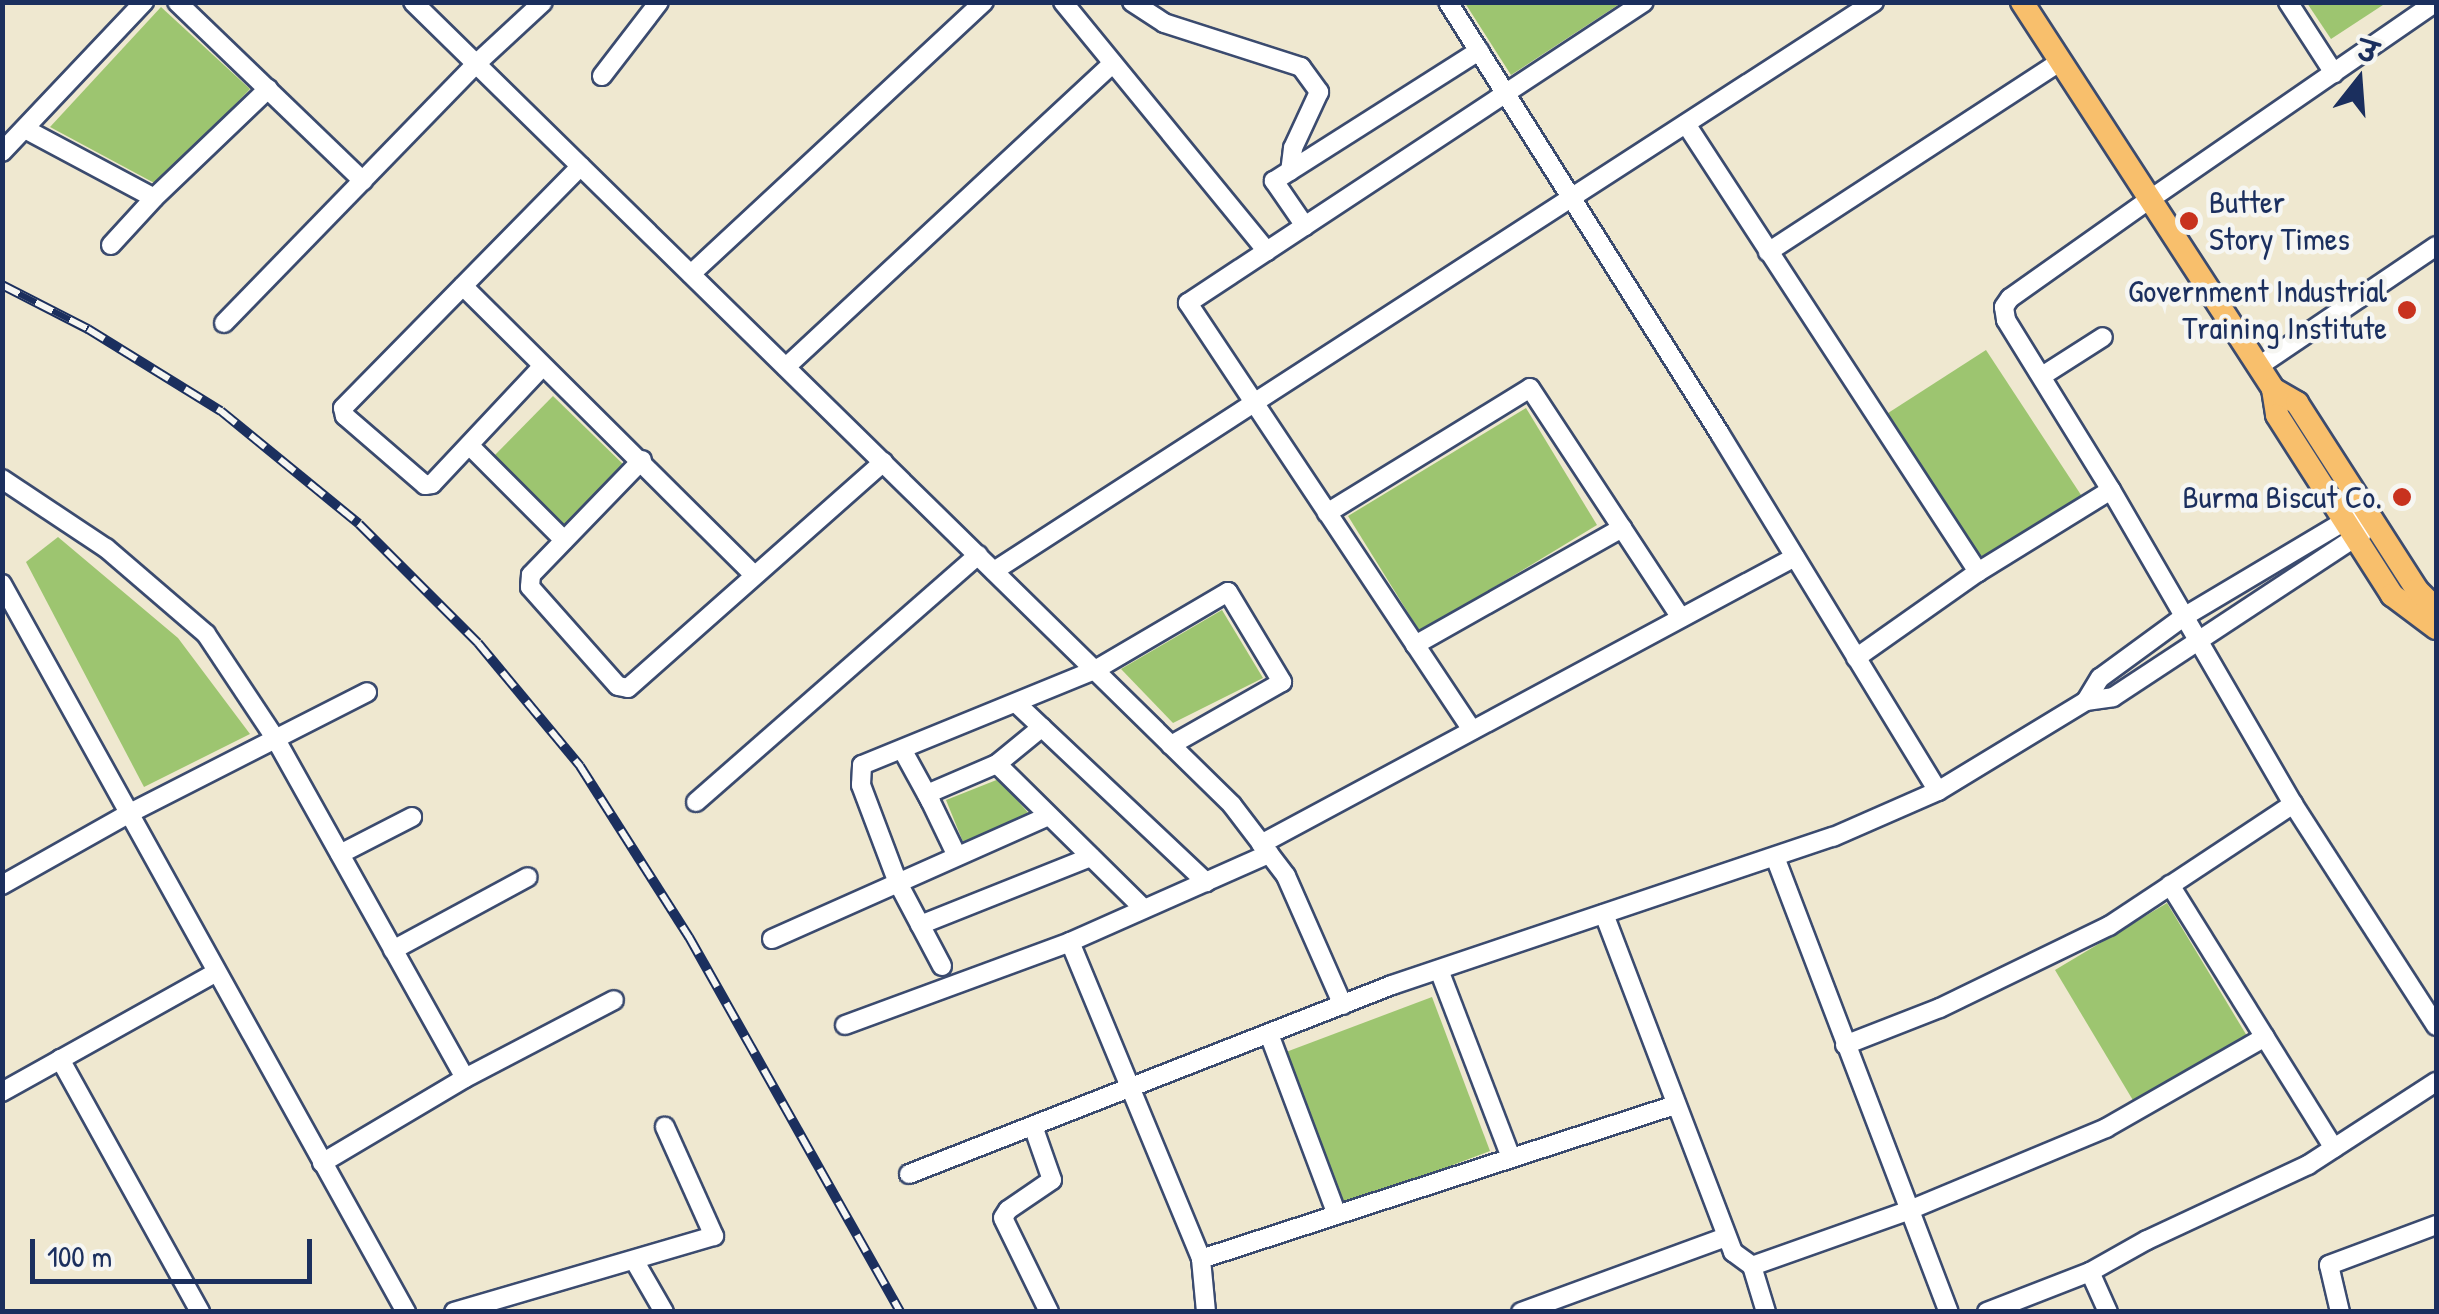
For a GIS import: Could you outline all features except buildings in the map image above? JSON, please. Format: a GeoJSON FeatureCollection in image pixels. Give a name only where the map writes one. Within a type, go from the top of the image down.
{"type":"FeatureCollection","features":[{"type":"Feature","properties":{"kind":"main road"},"geometry":{"type":"LineString","coordinates":[[2022,2],[2273,388],[2277,415],[2392,596],[2436,628]]}},
{"type":"Feature","properties":{"kind":"main road"},"geometry":{"type":"LineString","coordinates":[[2273,388],[2297,403],[2372,520],[2433,601]]}},
{"type":"Feature","properties":{"kind":"street"},"geometry":{"type":"LineString","coordinates":[[2,152],[144,2]]}},
{"type":"Feature","properties":{"kind":"street"},"geometry":{"type":"LineString","coordinates":[[177,2],[363,181]]}},
{"type":"Feature","properties":{"kind":"street"},"geometry":{"type":"LineString","coordinates":[[413,2],[1232,806],[1286,876],[1342,1005]]}},
{"type":"Feature","properties":{"kind":"street"},"geometry":{"type":"LineString","coordinates":[[224,324],[476,64],[544,2]]}},
{"type":"Feature","properties":{"kind":"street"},"geometry":{"type":"LineString","coordinates":[[602,76],[659,2]]}},
{"type":"Feature","properties":{"kind":"street"},"geometry":{"type":"LineString","coordinates":[[692,274],[984,2]]}},
{"type":"Feature","properties":{"kind":"street"},"geometry":{"type":"LineString","coordinates":[[1063,2],[1267,251]]}},
{"type":"Feature","properties":{"kind":"street"},"geometry":{"type":"LineString","coordinates":[[1132,2],[1164,23],[1301,67],[1319,92],[1293,148],[1290,171]]}},
{"type":"Feature","properties":{"kind":"street"},"geometry":{"type":"LineString","coordinates":[[1448,2],[1938,791]]}},
{"type":"Feature","properties":{"kind":"street"},"geometry":{"type":"LineString","coordinates":[[1472,730],[1188,303],[1644,2]]}},
{"type":"Feature","properties":{"kind":"street"},"geometry":{"type":"LineString","coordinates":[[994,571],[1686,124],[1848,10],[1874,2]]}},
{"type":"Feature","properties":{"kind":"street"},"geometry":{"type":"LineString","coordinates":[[2288,2],[2334,73]]}},
{"type":"Feature","properties":{"kind":"street"},"geometry":{"type":"LineString","coordinates":[[2436,2],[2150,199],[2010,298],[2004,307],[2006,320],[2112,490],[2182,618],[2293,804],[2436,1026]]}},
{"type":"Feature","properties":{"kind":"street"},"geometry":{"type":"LineString","coordinates":[[1305,226],[1274,181],[1479,51]]}},
{"type":"Feature","properties":{"kind":"street"},"geometry":{"type":"LineString","coordinates":[[1768,252],[2060,61]]}},
{"type":"Feature","properties":{"kind":"street"},"geometry":{"type":"LineString","coordinates":[[786,366],[1112,63]]}},
{"type":"Feature","properties":{"kind":"street"},"geometry":{"type":"LineString","coordinates":[[111,245],[154,198],[268,89]]}},
{"type":"Feature","properties":{"kind":"street"},"geometry":{"type":"LineString","coordinates":[[1686,124],[1978,572]]}},
{"type":"Feature","properties":{"kind":"street"},"geometry":{"type":"LineString","coordinates":[[25,129],[154,198]]}},
{"type":"Feature","properties":{"kind":"street"},"geometry":{"type":"LineString","coordinates":[[541,368],[432,484],[425,485],[345,416],[342,408],[581,166]]}},
{"type":"Feature","properties":{"kind":"street"},"geometry":{"type":"LineString","coordinates":[[2259,366],[2436,246]]}},
{"type":"Feature","properties":{"kind":"street"},"geometry":{"type":"LineString","coordinates":[[462,286],[753,574]]}},
{"type":"Feature","properties":{"kind":"street"},"geometry":{"type":"LineString","coordinates":[[2042,376],[2103,337]]}},
{"type":"Feature","properties":{"kind":"street"},"geometry":{"type":"LineString","coordinates":[[1327,513],[1530,388],[1681,618]]}},
{"type":"Feature","properties":{"kind":"street"},"geometry":{"type":"LineString","coordinates":[[470,446],[564,540]]}},
{"type":"Feature","properties":{"kind":"street"},"geometry":{"type":"LineString","coordinates":[[642,460],[531,575],[530,587],[618,686],[628,688],[883,462]]}},
{"type":"Feature","properties":{"kind":"street"},"geometry":{"type":"LineString","coordinates":[[2,479],[106,548],[206,634],[275,738],[464,1078]]}},
{"type":"Feature","properties":{"kind":"street"},"geometry":{"type":"LineString","coordinates":[[1856,658],[1978,572],[2112,490]]}},
{"type":"Feature","properties":{"kind":"street"},"geometry":{"type":"LineString","coordinates":[[2086,701],[2100,678],[2182,618],[2372,520]]}},
{"type":"Feature","properties":{"kind":"street"},"geometry":{"type":"LineString","coordinates":[[1415,645],[1622,528]]}},
{"type":"Feature","properties":{"kind":"street"},"geometry":{"type":"LineString","coordinates":[[910,1174],[1342,1005],[1775,857],[1938,791],[2086,701],[2113,698],[2351,531]]}},
{"type":"Feature","properties":{"kind":"street"},"geometry":{"type":"LineString","coordinates":[[696,802],[978,556]]}},
{"type":"Feature","properties":{"kind":"street"},"geometry":{"type":"LineString","coordinates":[[845,1025],[1070,942],[1206,882],[1472,730],[1795,557]]}},
{"type":"Feature","properties":{"kind":"street"},"geometry":{"type":"LineString","coordinates":[[2,584],[406,1312]]}},
{"type":"Feature","properties":{"kind":"street"},"geometry":{"type":"LineString","coordinates":[[942,966],[898,883],[861,785],[862,765],[1095,670],[1228,592],[1282,682],[1171,746]]}},
{"type":"Feature","properties":{"kind":"street"},"geometry":{"type":"LineString","coordinates":[[2,885],[130,813],[366,692]]}},
{"type":"Feature","properties":{"kind":"street"},"geometry":{"type":"LineString","coordinates":[[1017,704],[1206,882]]}},
{"type":"Feature","properties":{"kind":"street"},"geometry":{"type":"LineString","coordinates":[[957,856],[928,794],[997,764],[1042,728]]}},
{"type":"Feature","properties":{"kind":"street"},"geometry":{"type":"LineString","coordinates":[[904,751],[932,802]]}},
{"type":"Feature","properties":{"kind":"street"},"geometry":{"type":"LineString","coordinates":[[997,764],[1144,909]]}},
{"type":"Feature","properties":{"kind":"street"},"geometry":{"type":"LineString","coordinates":[[1845,1045],[1940,1008],[2109,926],[2293,804]]}},
{"type":"Feature","properties":{"kind":"street"},"geometry":{"type":"LineString","coordinates":[[772,939],[1048,816]]}},
{"type":"Feature","properties":{"kind":"street"},"geometry":{"type":"LineString","coordinates":[[340,854],[412,817]]}},
{"type":"Feature","properties":{"kind":"street"},"geometry":{"type":"LineString","coordinates":[[920,924],[1091,857]]}},
{"type":"Feature","properties":{"kind":"street"},"geometry":{"type":"LineString","coordinates":[[1775,857],[1949,1312]]}},
{"type":"Feature","properties":{"kind":"street"},"geometry":{"type":"LineString","coordinates":[[393,950],[528,877]]}},
{"type":"Feature","properties":{"kind":"street"},"geometry":{"type":"LineString","coordinates":[[2170,885],[2334,1148]]}},
{"type":"Feature","properties":{"kind":"street"},"geometry":{"type":"LineString","coordinates":[[1604,914],[1732,1252],[1752,1266],[1766,1312]]}},
{"type":"Feature","properties":{"kind":"street"},"geometry":{"type":"LineString","coordinates":[[1070,942],[1201,1260],[1206,1312]]}},
{"type":"Feature","properties":{"kind":"street"},"geometry":{"type":"LineString","coordinates":[[1439,970],[1511,1158]]}},
{"type":"Feature","properties":{"kind":"street"},"geometry":{"type":"LineString","coordinates":[[2,1092],[217,972]]}},
{"type":"Feature","properties":{"kind":"street"},"geometry":{"type":"LineString","coordinates":[[322,1164],[464,1078],[614,1000]]}},
{"type":"Feature","properties":{"kind":"street"},"geometry":{"type":"LineString","coordinates":[[1269,1034],[1337,1215]]}},
{"type":"Feature","properties":{"kind":"street"},"geometry":{"type":"LineString","coordinates":[[1752,1266],[1908,1212],[2106,1128],[2265,1037]]}},
{"type":"Feature","properties":{"kind":"street"},"geometry":{"type":"LineString","coordinates":[[60,1060],[200,1312]]}},
{"type":"Feature","properties":{"kind":"street"},"geometry":{"type":"LineString","coordinates":[[1987,1312],[2090,1272],[2334,1148],[2436,1082]]}},
{"type":"Feature","properties":{"kind":"street"},"geometry":{"type":"LineString","coordinates":[[1201,1260],[1676,1105]]}},
{"type":"Feature","properties":{"kind":"street"},"geometry":{"type":"LineString","coordinates":[[1033,1126],[1052,1180],[1008,1210],[1003,1218],[1049,1312]]}},
{"type":"Feature","properties":{"kind":"street"},"geometry":{"type":"LineString","coordinates":[[454,1312],[714,1236],[665,1127]]}},
{"type":"Feature","properties":{"kind":"street"},"geometry":{"type":"LineString","coordinates":[[2340,1312],[2329,1265],[2436,1225]]}},
{"type":"Feature","properties":{"kind":"street"},"geometry":{"type":"LineString","coordinates":[[1521,1312],[1726,1236]]}},
{"type":"Feature","properties":{"kind":"street"},"geometry":{"type":"LineString","coordinates":[[634,1260],[664,1312]]}},
{"type":"Feature","properties":{"kind":"street"},"geometry":{"type":"LineString","coordinates":[[2090,1272],[2108,1312]]}},
{"type":"Feature","properties":{"kind":"green space"},"geometry":{"type":"Polygon","coordinates":[[[1465,3],[1621,3],[1511,75],[1465,3]]]}},
{"type":"Feature","properties":{"kind":"green space"},"geometry":{"type":"Polygon","coordinates":[[[2307,3],[2386,3],[2331,39],[2307,3]]]}},
{"type":"Feature","properties":{"kind":"green space"},"geometry":{"type":"Polygon","coordinates":[[[161,7],[250,89],[158,185],[50,127],[161,7]]]}},
{"type":"Feature","properties":{"kind":"green space"},"geometry":{"type":"Polygon","coordinates":[[[1986,350],[2085,501],[1983,566],[1885,415],[1986,350]]]}},
{"type":"Feature","properties":{"kind":"green space"},"geometry":{"type":"Polygon","coordinates":[[[553,396],[627,468],[565,531],[491,459],[553,396]]]}},
{"type":"Feature","properties":{"kind":"green space"},"geometry":{"type":"Polygon","coordinates":[[[1526,408],[1597,525],[1420,632],[1348,516],[1526,408]]]}},
{"type":"Feature","properties":{"kind":"green space"},"geometry":{"type":"Polygon","coordinates":[[[58,537],[178,638],[250,734],[144,787],[26,562],[58,537]]]}},
{"type":"Feature","properties":{"kind":"green space"},"geometry":{"type":"Polygon","coordinates":[[[1222,610],[1263,678],[1173,723],[1121,669],[1222,610]]]}},
{"type":"Feature","properties":{"kind":"green space"},"geometry":{"type":"Polygon","coordinates":[[[999,779],[1031,816],[963,842],[946,800],[999,779]]]}},
{"type":"Feature","properties":{"kind":"green space"},"geometry":{"type":"Polygon","coordinates":[[[2167,903],[2247,1036],[2134,1102],[2055,970],[2167,903]]]}},
{"type":"Feature","properties":{"kind":"green space"},"geometry":{"type":"Polygon","coordinates":[[[1432,997],[1490,1151],[1344,1206],[1286,1052],[1432,997]]]}},
{"type":"Feature","properties":{"kind":"railway"},"geometry":{"type":"LineString","coordinates":[[2,285],[88,329],[221,411],[359,524],[478,643],[580,766],[689,937],[900,1312]]}},
{"type":"Feature","properties":{"kind":"place","name":"Butter Story Times"},"geometry":{"type":"Point","coordinates":[2189,221]}},
{"type":"Feature","properties":{"kind":"place","name":"Government Industrial Training Institute"},"geometry":{"type":"Point","coordinates":[2407,310]}},
{"type":"Feature","properties":{"kind":"place","name":"Burma Biscut Co."},"geometry":{"type":"Point","coordinates":[2402,497]}}]}
